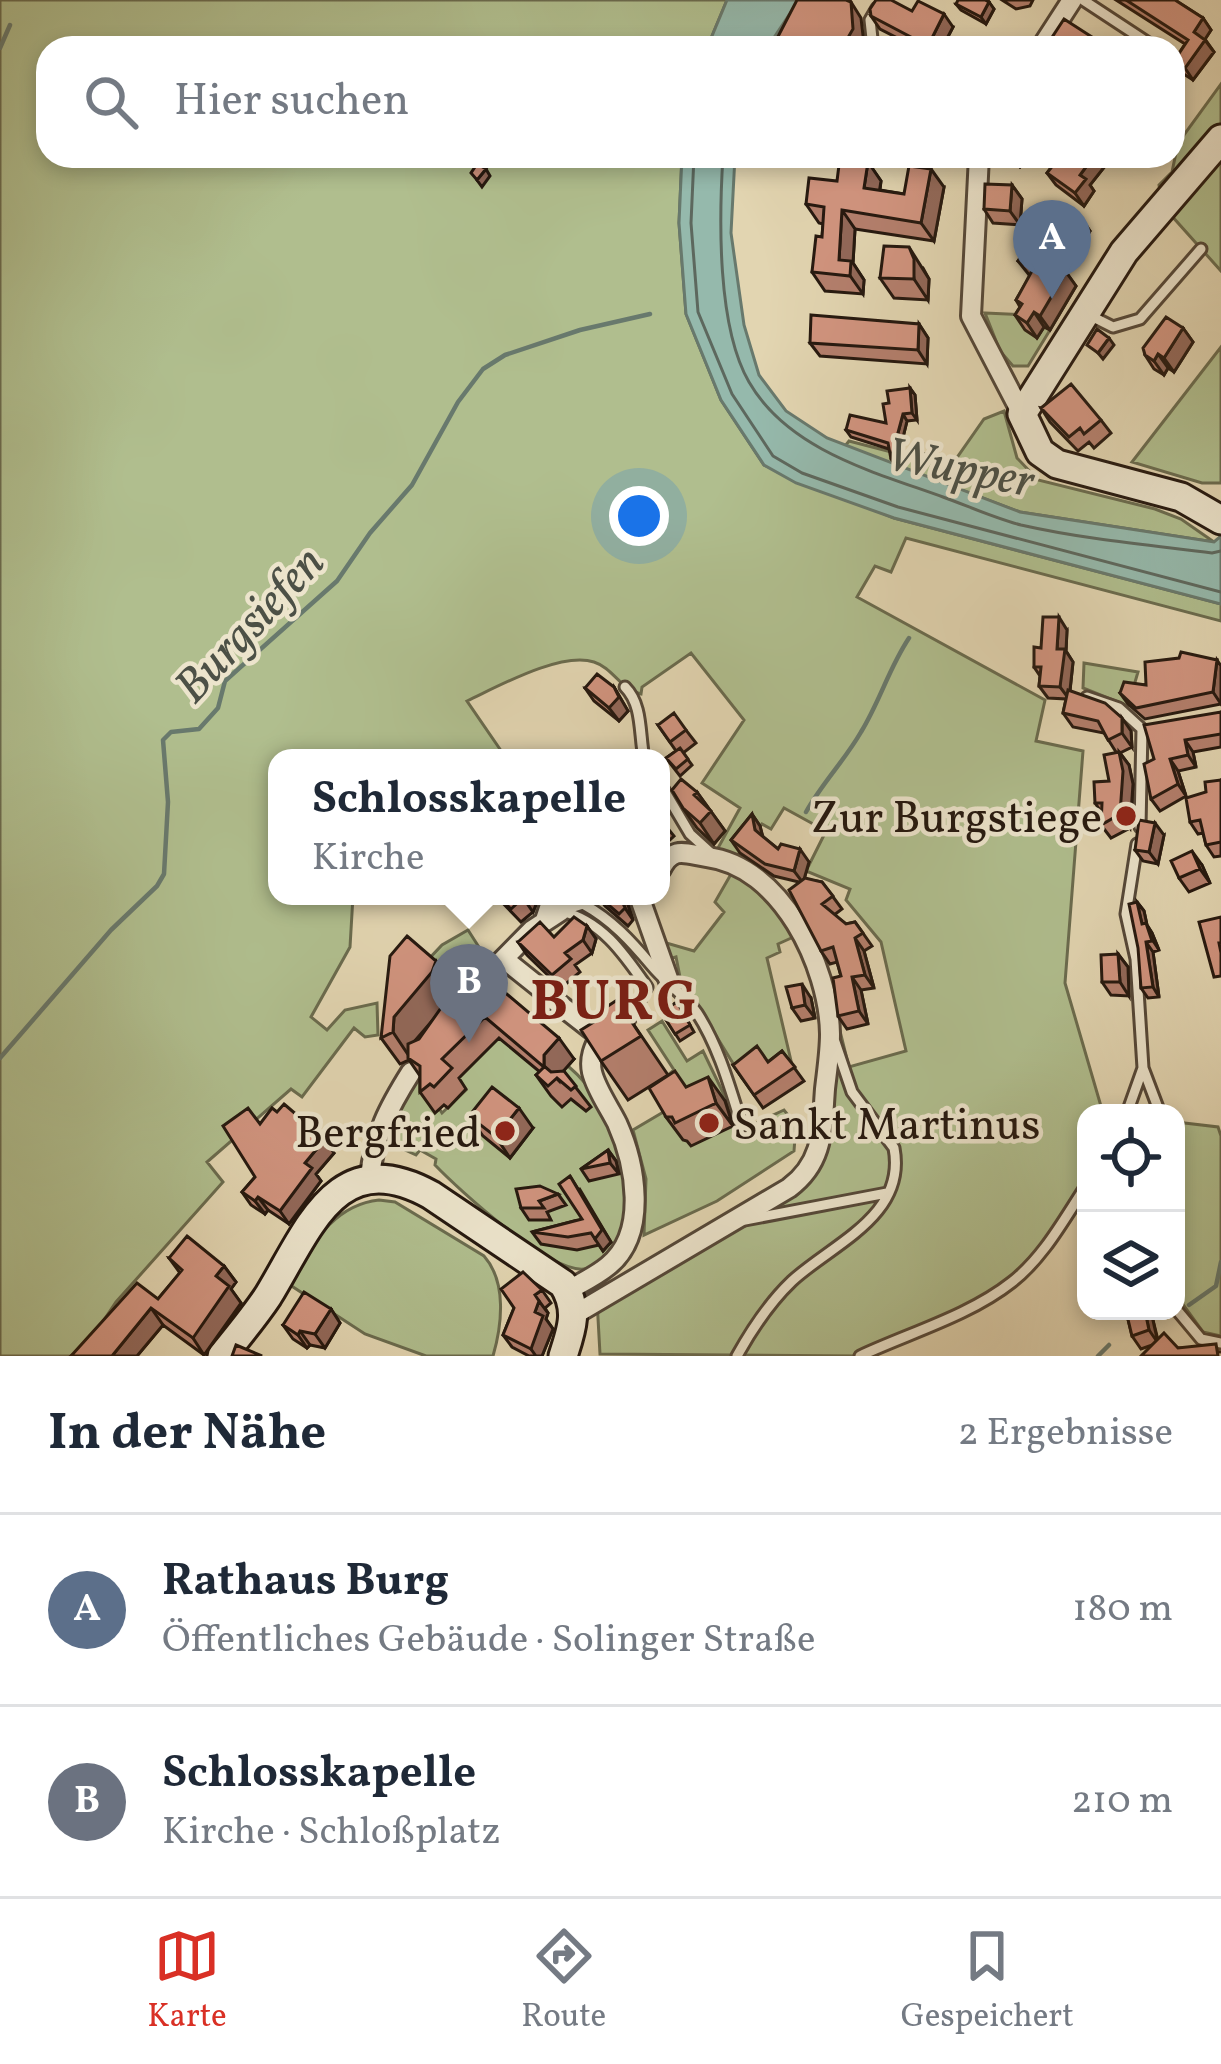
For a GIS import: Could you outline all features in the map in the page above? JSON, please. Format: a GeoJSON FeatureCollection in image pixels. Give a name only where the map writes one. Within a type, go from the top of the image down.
{"type":"FeatureCollection","features":[{"type":"Feature","properties":{"kind":"main road"},"geometry":{"type":"LineString","coordinates":[[1214,510],[1057,464],[1037,447],[1022,414],[1144,226],[1221,139]]}},
{"type":"Feature","properties":{"kind":"main road"},"geometry":{"type":"LineString","coordinates":[[222,1356],[259,1310],[326,1204],[350,1185],[370,1177],[397,1178],[430,1195],[549,1272],[571,1303],[562,1356]]}},
{"type":"Feature","properties":{"kind":"street"},"geometry":{"type":"LineString","coordinates":[[1048,36],[1072,0]]}},
{"type":"Feature","properties":{"kind":"street"},"geometry":{"type":"LineString","coordinates":[[978,168],[971,316],[1022,414]]}},
{"type":"Feature","properties":{"kind":"street"},"geometry":{"type":"LineString","coordinates":[[571,1303],[777,1196],[812,1168],[821,1147],[830,1032],[824,999],[796,921],[745,870],[716,857],[678,851],[670,859]]}},
{"type":"Feature","properties":{"kind":"street"},"geometry":{"type":"LineString","coordinates":[[646,905],[670,984]]}},
{"type":"Feature","properties":{"kind":"street"},"geometry":{"type":"LineString","coordinates":[[464,999],[553,909]]}},
{"type":"Feature","properties":{"kind":"street"},"geometry":{"type":"LineString","coordinates":[[504,958],[600,1036],[592,1069],[629,1155],[634,1206],[620,1254],[571,1303]]}},
{"type":"Feature","properties":{"kind":"street"},"geometry":{"type":"LineString","coordinates":[[571,1081],[592,1069]]}},
{"type":"Feature","properties":{"kind":"street"},"geometry":{"type":"LineString","coordinates":[[370,1177],[374,1143],[410,1072]]}},
{"type":"Feature","properties":{"kind":"lane"},"geometry":{"type":"LineString","coordinates":[[1083,0],[1138,36]]}},
{"type":"Feature","properties":{"kind":"lane"},"geometry":{"type":"LineString","coordinates":[[872,36],[870,20],[880,4]]}},
{"type":"Feature","properties":{"kind":"lane"},"geometry":{"type":"LineString","coordinates":[[1084,312],[1113,327],[1140,319],[1201,249]]}},
{"type":"Feature","properties":{"kind":"lane"},"geometry":{"type":"LineString","coordinates":[[625,687],[637,707],[643,749]]}},
{"type":"Feature","properties":{"kind":"lane"},"geometry":{"type":"LineString","coordinates":[[1076,694],[1119,708],[1142,729],[1141,824],[1126,914],[1136,959],[1143,1069],[1157,1104]]}},
{"type":"Feature","properties":{"kind":"lane"},"geometry":{"type":"LineString","coordinates":[[1142,729],[1159,726]]}},
{"type":"Feature","properties":{"kind":"lane"},"geometry":{"type":"LineString","coordinates":[[670,800],[690,833],[716,857]]}},
{"type":"Feature","properties":{"kind":"lane"},"geometry":{"type":"LineString","coordinates":[[580,905],[626,934],[700,1017],[742,1126]]}},
{"type":"Feature","properties":{"kind":"lane"},"geometry":{"type":"LineString","coordinates":[[553,909],[585,917],[603,932],[646,987],[619,1038],[600,1036]]}},
{"type":"Feature","properties":{"kind":"lane"},"geometry":{"type":"LineString","coordinates":[[737,1356],[770,1305],[794,1280],[871,1221],[887,1193],[896,1160],[894,1148],[852,1093],[830,1032]]}},
{"type":"Feature","properties":{"kind":"lane"},"geometry":{"type":"LineString","coordinates":[[1130,1104],[1143,1069]]}},
{"type":"Feature","properties":{"kind":"lane"},"geometry":{"type":"LineString","coordinates":[[729,1223],[887,1193]]}},
{"type":"Feature","properties":{"kind":"lane"},"geometry":{"type":"LineString","coordinates":[[860,1356],[988,1298],[1013,1281],[1048,1245],[1077,1200]]}},
{"type":"Feature","properties":{"kind":"lane"},"geometry":{"type":"LineString","coordinates":[[1185,1320],[1201,1339],[1221,1343]]}},
{"type":"Feature","properties":{"kind":"green space"},"geometry":{"type":"Polygon","coordinates":[[[0,0],[727,0],[712,36],[36,36],[36,168],[681,168],[679,223],[686,314],[721,400],[764,465],[894,518],[1221,604],[1221,621],[906,538],[891,572],[875,566],[857,597],[1045,700],[1036,741],[1083,751],[1065,983],[1100,1104],[1077,1104],[1077,1200],[1048,1245],[988,1298],[860,1356],[600,1354],[597,1300],[812,1168],[830,1032],[840,1031],[849,1067],[906,1051],[881,942],[846,900],[850,889],[806,871],[826,831],[784,808],[771,829],[762,824],[737,856],[718,848],[740,808],[702,783],[744,720],[691,653],[642,687],[641,694],[594,662],[564,661],[467,701],[500,749],[268,749],[268,905],[352,905],[350,947],[311,1017],[327,1030],[345,1010],[377,1003],[378,1035],[365,1037],[354,1028],[302,1097],[291,1089],[207,1162],[223,1182],[116,1302],[80,1356],[0,1356],[0,0]]]}},
{"type":"Feature","properties":{"kind":"green space"},"geometry":{"type":"Polygon","coordinates":[[[1221,84],[1221,271],[1162,205],[1159,185],[1173,168],[1185,168],[1185,133],[1221,84]]]}},
{"type":"Feature","properties":{"kind":"green space"},"geometry":{"type":"Polygon","coordinates":[[[985,313],[1026,315],[1050,330],[1028,366],[1013,366],[1000,351],[985,313]]]}},
{"type":"Feature","properties":{"kind":"green space"},"geometry":{"type":"Polygon","coordinates":[[[1221,347],[1221,483],[1202,483],[1132,462],[1221,347]]]}},
{"type":"Feature","properties":{"kind":"green space"},"geometry":{"type":"Polygon","coordinates":[[[1004,411],[1017,458],[1038,480],[1155,509],[1181,519],[1214,542],[1020,512],[845,446],[849,441],[922,460],[925,454],[951,466],[984,419],[1004,411]]]}},
{"type":"Feature","properties":{"kind":"green space"},"geometry":{"type":"Polygon","coordinates":[[[1084,663],[1138,672],[1128,706],[1083,688],[1084,663]]]}},
{"type":"Feature","properties":{"kind":"green space"},"geometry":{"type":"Polygon","coordinates":[[[734,869],[760,887],[800,934],[778,944],[780,952],[767,958],[792,1065],[778,1075],[766,1060],[742,1078],[680,977],[676,957],[669,959],[663,942],[694,951],[724,912],[715,902],[734,869]]]}},
{"type":"Feature","properties":{"kind":"green space"},"geometry":{"type":"Polygon","coordinates":[[[468,930],[484,955],[454,988],[425,963],[442,945],[468,930]]]}},
{"type":"Feature","properties":{"kind":"green space"},"geometry":{"type":"Polygon","coordinates":[[[517,1010],[574,1059],[568,1066],[603,1108],[626,1159],[625,1225],[611,1255],[599,1265],[569,1267],[528,1244],[464,1192],[435,1165],[436,1159],[394,1145],[388,1129],[417,1076],[435,1087],[435,1102],[442,1113],[466,1090],[451,1075],[517,1010]]]}},
{"type":"Feature","properties":{"kind":"green space"},"geometry":{"type":"Polygon","coordinates":[[[662,1021],[687,1061],[703,1051],[741,1130],[784,1110],[796,1125],[794,1151],[717,1201],[644,1235],[646,1179],[633,1130],[682,1101],[668,1075],[674,1070],[648,1030],[662,1021]]]}},
{"type":"Feature","properties":{"kind":"green space"},"geometry":{"type":"Polygon","coordinates":[[[1185,1123],[1218,1127],[1221,1136],[1221,1336],[1203,1332],[1185,1307],[1185,1123]]]}},
{"type":"Feature","properties":{"kind":"green space"},"geometry":{"type":"Polygon","coordinates":[[[379,1200],[395,1202],[484,1256],[499,1291],[499,1331],[493,1356],[426,1356],[365,1334],[287,1283],[336,1219],[379,1200]]]}},
{"type":"Feature","properties":{"kind":"water"},"geometry":{"type":"Polygon","coordinates":[[[727,0],[799,0],[775,36],[712,36],[727,0]]]}},
{"type":"Feature","properties":{"kind":"water"},"geometry":{"type":"Polygon","coordinates":[[[681,168],[734,168],[731,233],[744,325],[759,375],[786,411],[827,438],[1020,512],[1214,542],[1221,536],[1221,604],[894,518],[796,483],[764,465],[721,400],[686,314],[679,223],[681,168]]]}},
{"type":"Feature","properties":{"kind":"building"},"geometry":{"type":"Polygon","coordinates":[[[797,0],[851,2],[853,29],[849,36],[778,36],[797,0]]]}},
{"type":"Feature","properties":{"kind":"building"},"geometry":{"type":"Polygon","coordinates":[[[876,0],[891,0],[912,11],[918,1],[944,14],[933,36],[909,36],[871,16],[876,0]]]}},
{"type":"Feature","properties":{"kind":"building"},"geometry":{"type":"Polygon","coordinates":[[[958,0],[989,2],[981,17],[956,4],[958,0]]]}},
{"type":"Feature","properties":{"kind":"building"},"geometry":{"type":"Polygon","coordinates":[[[1126,0],[1175,0],[1203,18],[1194,32],[1205,40],[1185,68],[1188,40],[1126,0]]]}},
{"type":"Feature","properties":{"kind":"building"},"geometry":{"type":"Polygon","coordinates":[[[1064,19],[1090,36],[1053,36],[1064,19]]]}},
{"type":"Feature","properties":{"kind":"building"},"geometry":{"type":"Polygon","coordinates":[[[474,168],[486,169],[477,180],[471,173],[474,168]]]}},
{"type":"Feature","properties":{"kind":"building"},"geometry":{"type":"Polygon","coordinates":[[[839,168],[867,168],[864,188],[904,194],[909,168],[931,169],[921,223],[842,210],[839,260],[851,261],[850,276],[812,272],[824,207],[806,204],[809,178],[837,181],[839,168]]]}},
{"type":"Feature","properties":{"kind":"building"},"geometry":{"type":"Polygon","coordinates":[[[1051,168],[1085,168],[1080,175],[1086,179],[1075,193],[1047,173],[1051,168]]]}},
{"type":"Feature","properties":{"kind":"building"},"geometry":{"type":"Polygon","coordinates":[[[985,184],[1012,185],[1010,211],[984,209],[985,184]]]}},
{"type":"Feature","properties":{"kind":"building"},"geometry":{"type":"Polygon","coordinates":[[[1065,207],[1080,216],[1052,265],[1066,272],[1040,316],[1034,312],[1027,323],[1015,315],[1022,304],[1016,300],[1033,269],[1018,261],[1042,223],[1048,224],[1055,212],[1061,215],[1065,207]]]}},
{"type":"Feature","properties":{"kind":"building"},"geometry":{"type":"Polygon","coordinates":[[[884,246],[909,247],[914,279],[880,278],[884,246]]]}},
{"type":"Feature","properties":{"kind":"building"},"geometry":{"type":"Polygon","coordinates":[[[811,315],[919,324],[918,350],[810,343],[811,315]]]}},
{"type":"Feature","properties":{"kind":"building"},"geometry":{"type":"Polygon","coordinates":[[[1166,317],[1183,328],[1164,358],[1158,354],[1154,361],[1143,348],[1166,317]]]}},
{"type":"Feature","properties":{"kind":"building"},"geometry":{"type":"Polygon","coordinates":[[[1097,329],[1109,338],[1098,353],[1087,345],[1097,329]]]}},
{"type":"Feature","properties":{"kind":"building"},"geometry":{"type":"Polygon","coordinates":[[[1071,384],[1101,420],[1084,434],[1080,428],[1069,437],[1041,408],[1071,384]]]}},
{"type":"Feature","properties":{"kind":"building"},"geometry":{"type":"Polygon","coordinates":[[[910,388],[912,413],[903,414],[891,459],[888,443],[846,430],[850,415],[886,423],[887,391],[910,388]]]}},
{"type":"Feature","properties":{"kind":"building"},"geometry":{"type":"Polygon","coordinates":[[[1043,617],[1059,617],[1057,649],[1065,649],[1060,687],[1039,686],[1041,667],[1034,667],[1043,617]]]}},
{"type":"Feature","properties":{"kind":"building"},"geometry":{"type":"Polygon","coordinates":[[[1181,652],[1217,660],[1213,692],[1136,708],[1120,693],[1124,682],[1146,685],[1145,662],[1179,658],[1181,652]]]}},
{"type":"Feature","properties":{"kind":"building"},"geometry":{"type":"Polygon","coordinates":[[[597,674],[619,697],[609,708],[585,688],[597,674]]]}},
{"type":"Feature","properties":{"kind":"building"},"geometry":{"type":"Polygon","coordinates":[[[1068,690],[1105,703],[1122,718],[1122,733],[1108,740],[1098,721],[1063,713],[1068,690]]]}},
{"type":"Feature","properties":{"kind":"building"},"geometry":{"type":"Polygon","coordinates":[[[1221,712],[1221,734],[1185,740],[1188,755],[1170,759],[1178,784],[1151,799],[1144,764],[1154,759],[1144,725],[1221,712]]]}},
{"type":"Feature","properties":{"kind":"building"},"geometry":{"type":"Polygon","coordinates":[[[674,713],[686,730],[670,742],[658,725],[674,713]]]}},
{"type":"Feature","properties":{"kind":"building"},"geometry":{"type":"Polygon","coordinates":[[[680,748],[688,759],[676,769],[670,755],[680,748]]]}},
{"type":"Feature","properties":{"kind":"building"},"geometry":{"type":"Polygon","coordinates":[[[1119,752],[1123,771],[1120,814],[1101,825],[1102,803],[1095,803],[1094,782],[1109,781],[1104,755],[1119,752]]]}},
{"type":"Feature","properties":{"kind":"building"},"geometry":{"type":"Polygon","coordinates":[[[681,779],[711,811],[700,823],[672,790],[681,779]]]}},
{"type":"Feature","properties":{"kind":"building"},"geometry":{"type":"Polygon","coordinates":[[[1221,780],[1221,842],[1206,845],[1200,820],[1190,822],[1186,798],[1206,792],[1205,782],[1221,780]]]}},
{"type":"Feature","properties":{"kind":"building"},"geometry":{"type":"Polygon","coordinates":[[[752,814],[755,830],[778,849],[781,844],[800,849],[794,871],[765,864],[731,840],[752,814]]]}},
{"type":"Feature","properties":{"kind":"building"},"geometry":{"type":"Polygon","coordinates":[[[1139,820],[1155,823],[1149,852],[1135,850],[1139,820]]]}},
{"type":"Feature","properties":{"kind":"building"},"geometry":{"type":"Polygon","coordinates":[[[1192,851],[1200,869],[1179,878],[1171,861],[1192,851]]]}},
{"type":"Feature","properties":{"kind":"building"},"geometry":{"type":"Polygon","coordinates":[[[805,878],[822,882],[833,896],[822,904],[846,924],[855,922],[863,933],[855,938],[865,975],[852,977],[859,1011],[838,1016],[833,978],[841,976],[833,947],[821,951],[789,890],[805,878]]]}},
{"type":"Feature","properties":{"kind":"building"},"geometry":{"type":"Polygon","coordinates":[[[1137,902],[1152,941],[1146,942],[1153,987],[1141,988],[1129,904],[1137,902]]]}},
{"type":"Feature","properties":{"kind":"building"},"geometry":{"type":"Polygon","coordinates":[[[574,917],[587,926],[583,940],[565,953],[571,959],[552,975],[518,942],[540,922],[554,937],[574,917]]]}},
{"type":"Feature","properties":{"kind":"building"},"geometry":{"type":"Polygon","coordinates":[[[1221,917],[1221,976],[1214,977],[1199,922],[1221,917]]]}},
{"type":"Feature","properties":{"kind":"building"},"geometry":{"type":"Polygon","coordinates":[[[407,936],[436,961],[394,1017],[393,1032],[381,1038],[390,956],[407,936]]]}},
{"type":"Feature","properties":{"kind":"building"},"geometry":{"type":"Polygon","coordinates":[[[1118,954],[1120,982],[1102,982],[1101,955],[1118,954]]]}},
{"type":"Feature","properties":{"kind":"building"},"geometry":{"type":"Polygon","coordinates":[[[477,969],[559,1038],[544,1055],[544,1066],[551,1072],[564,1071],[576,1086],[571,1090],[557,1078],[548,1086],[536,1075],[544,1067],[485,1017],[442,1059],[452,1068],[434,1087],[430,1084],[420,1092],[420,1066],[408,1058],[408,1044],[419,1039],[453,991],[477,969]]]}},
{"type":"Feature","properties":{"kind":"building"},"geometry":{"type":"Polygon","coordinates":[[[802,984],[805,1005],[792,1008],[786,987],[802,984]]]}},
{"type":"Feature","properties":{"kind":"building"},"geometry":{"type":"Polygon","coordinates":[[[617,1000],[641,1036],[601,1061],[581,1030],[605,1015],[602,1010],[617,1000]]]}},
{"type":"Feature","properties":{"kind":"building"},"geometry":{"type":"Polygon","coordinates":[[[677,1002],[690,1025],[675,1034],[661,1012],[677,1002]]]}},
{"type":"Feature","properties":{"kind":"building"},"geometry":{"type":"Polygon","coordinates":[[[757,1046],[768,1062],[782,1051],[795,1067],[754,1095],[733,1065],[757,1046]]]}},
{"type":"Feature","properties":{"kind":"building"},"geometry":{"type":"Polygon","coordinates":[[[675,1071],[686,1087],[708,1077],[716,1103],[675,1123],[666,1117],[649,1088],[675,1071]]]}},
{"type":"Feature","properties":{"kind":"building"},"geometry":{"type":"Polygon","coordinates":[[[492,1087],[519,1108],[496,1137],[469,1116],[492,1087]]]}},
{"type":"Feature","properties":{"kind":"building"},"geometry":{"type":"Polygon","coordinates":[[[284,1104],[325,1139],[305,1163],[312,1168],[280,1211],[242,1192],[255,1177],[223,1126],[248,1108],[260,1124],[272,1108],[277,1112],[284,1104]]]}},
{"type":"Feature","properties":{"kind":"building"},"geometry":{"type":"Polygon","coordinates":[[[608,1150],[610,1163],[581,1169],[608,1150]]]}},
{"type":"Feature","properties":{"kind":"building"},"geometry":{"type":"Polygon","coordinates":[[[570,1176],[602,1230],[595,1239],[591,1233],[568,1237],[532,1232],[582,1219],[559,1184],[570,1176]]]}},
{"type":"Feature","properties":{"kind":"building"},"geometry":{"type":"Polygon","coordinates":[[[540,1186],[558,1194],[539,1201],[544,1208],[521,1208],[516,1189],[540,1186]]]}},
{"type":"Feature","properties":{"kind":"building"},"geometry":{"type":"Polygon","coordinates":[[[187,1236],[224,1266],[216,1276],[229,1286],[193,1338],[151,1308],[112,1356],[71,1356],[137,1283],[158,1299],[182,1270],[169,1258],[187,1236]]]}},
{"type":"Feature","properties":{"kind":"building"},"geometry":{"type":"Polygon","coordinates":[[[523,1272],[542,1290],[535,1295],[539,1301],[535,1312],[543,1316],[531,1349],[503,1335],[514,1308],[501,1289],[523,1272]]]}},
{"type":"Feature","properties":{"kind":"building"},"geometry":{"type":"Polygon","coordinates":[[[304,1292],[331,1309],[315,1334],[300,1331],[298,1335],[283,1325],[304,1292]]]}},
{"type":"Feature","properties":{"kind":"building"},"geometry":{"type":"Polygon","coordinates":[[[1128,1320],[1147,1320],[1149,1330],[1132,1336],[1128,1320]]]}},
{"type":"Feature","properties":{"kind":"building"},"geometry":{"type":"Polygon","coordinates":[[[1164,1333],[1178,1348],[1216,1344],[1218,1356],[1141,1356],[1164,1333]]]}},
{"type":"Feature","properties":{"kind":"building"},"geometry":{"type":"Polygon","coordinates":[[[236,1345],[262,1356],[232,1356],[236,1345]]]}},
{"type":"Feature","properties":{"kind":"waterway"},"geometry":{"type":"LineString","coordinates":[[0,48],[10,25]]}},
{"type":"Feature","properties":{"kind":"waterway","name":"Burgsiefen"},"geometry":{"type":"LineString","coordinates":[[0,1058],[164,874],[168,802],[163,740],[171,732],[199,729],[218,708],[225,681],[337,581],[412,485],[458,402],[483,369],[505,355],[580,330],[650,314]]}},
{"type":"Feature","properties":{"kind":"waterway"},"geometry":{"type":"LineString","coordinates":[[806,812],[861,732],[909,638]]}},
{"type":"Feature","properties":{"kind":"waterway"},"geometry":{"type":"LineString","coordinates":[[1189,1305],[1216,1286],[1221,1262]]}},
{"type":"Feature","properties":{"kind":"waterway"},"geometry":{"type":"LineString","coordinates":[[1098,1356],[1109,1345]]}},
{"type":"Feature","properties":{"kind":"place","name":"Rathaus Burg"},"geometry":{"type":"Point","coordinates":[1052,299]}},
{"type":"Feature","properties":{"kind":"place","name":"Zur Burgstiege"},"geometry":{"type":"Point","coordinates":[1126,816]}},
{"type":"Feature","properties":{"kind":"place","name":"Schlosskapelle"},"geometry":{"type":"Point","coordinates":[469,1043]}},
{"type":"Feature","properties":{"kind":"place","name":"Sankt Martinus"},"geometry":{"type":"Point","coordinates":[709,1123]}},
{"type":"Feature","properties":{"kind":"place","name":"Bergfried"},"geometry":{"type":"Point","coordinates":[505,1131]}},
{"type":"Feature","properties":{"kind":"district","name":"BURG"},"geometry":{"type":"Point","coordinates":[615,999]}},
{"type":"Feature","properties":{"kind":"water label","name":"Wupper"},"geometry":{"type":"Point","coordinates":[961,466]}}]}
